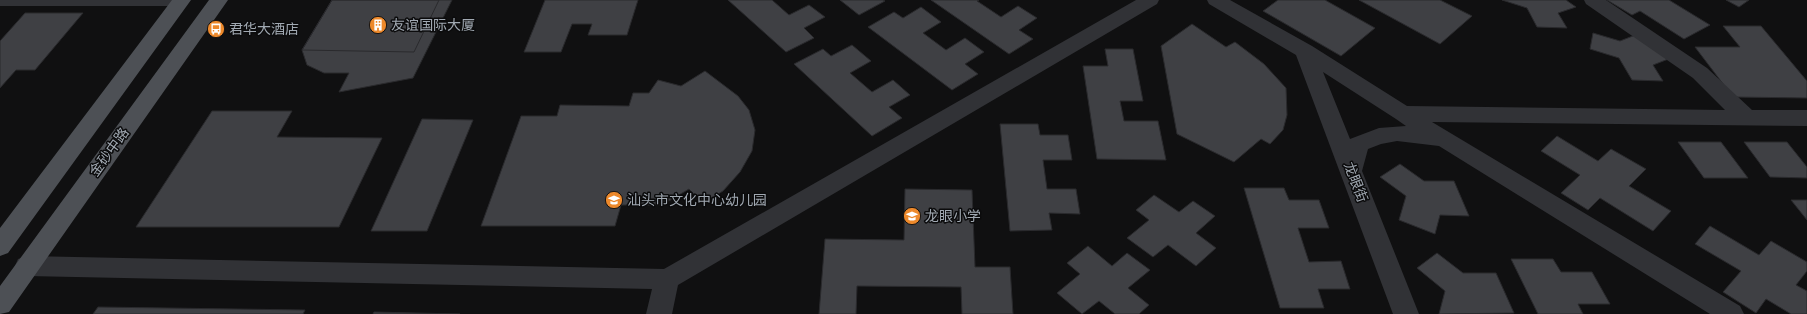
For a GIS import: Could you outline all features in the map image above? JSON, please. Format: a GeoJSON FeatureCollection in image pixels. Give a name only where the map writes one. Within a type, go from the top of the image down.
{"type":"FeatureCollection","features":[{"type":"Feature","properties":{"kind":"main road","name":"金砂中路"},"geometry":{"type":"LineString","coordinates":[[0,305],[219,0]]}},
{"type":"Feature","properties":{"kind":"main road"},"geometry":{"type":"LineString","coordinates":[[0,246],[182,1]]}},
{"type":"Feature","properties":{"kind":"street"},"geometry":{"type":"LineString","coordinates":[[27,266],[667,279],[1150,0]]}},
{"type":"Feature","properties":{"kind":"street"},"geometry":{"type":"LineString","coordinates":[[1216,0],[1305,51],[1403,114],[1731,314]]}},
{"type":"Feature","properties":{"kind":"street"},"geometry":{"type":"LineString","coordinates":[[1593,0],[1700,73],[1746,117]]}},
{"type":"Feature","properties":{"kind":"street","name":"龙眼街"},"geometry":{"type":"LineString","coordinates":[[1305,51],[1352,170],[1406,314]]}},
{"type":"Feature","properties":{"kind":"street"},"geometry":{"type":"LineString","coordinates":[[1403,114],[1807,118]]}},
{"type":"Feature","properties":{"kind":"street"},"geometry":{"type":"LineString","coordinates":[[1352,170],[1358,144],[1378,136],[1404,133],[1450,142]]}},
{"type":"Feature","properties":{"kind":"street"},"geometry":{"type":"LineString","coordinates":[[659,314],[667,279]]}},
{"type":"Feature","properties":{"kind":"lane"},"geometry":{"type":"LineString","coordinates":[[0,2],[182,1]]}},
{"type":"Feature","properties":{"kind":"building","name":"友谊国际大厦"},"geometry":{"type":"Polygon","coordinates":[[[332,0],[452,0],[413,78],[339,92],[349,73],[324,73],[307,65],[302,50],[332,0]]]}},
{"type":"Feature","properties":{"kind":"building","name":"友谊国际大厦"},"geometry":{"type":"Polygon","coordinates":[[[332,0],[439,0],[414,52],[302,50],[332,0]]]}},
{"type":"Feature","properties":{"kind":"building"},"geometry":{"type":"Polygon","coordinates":[[[545,0],[638,0],[627,35],[588,35],[592,24],[572,24],[561,52],[524,52],[545,0]]]}},
{"type":"Feature","properties":{"kind":"building"},"geometry":{"type":"Polygon","coordinates":[[[728,0],[772,0],[789,15],[809,5],[825,17],[804,28],[814,38],[786,52],[728,0]]]}},
{"type":"Feature","properties":{"kind":"building"},"geometry":{"type":"Polygon","coordinates":[[[840,0],[883,0],[885,1],[859,15],[840,0]]]}},
{"type":"Feature","properties":{"kind":"building"},"geometry":{"type":"Polygon","coordinates":[[[931,0],[979,0],[977,1],[1001,17],[1018,6],[1037,18],[1019,30],[1033,39],[1009,54],[931,0]]]}},
{"type":"Feature","properties":{"kind":"building"},"geometry":{"type":"Polygon","coordinates":[[[1278,0],[1325,0],[1375,28],[1341,56],[1263,11],[1278,0]]]}},
{"type":"Feature","properties":{"kind":"building"},"geometry":{"type":"Polygon","coordinates":[[[1359,0],[1440,0],[1472,16],[1440,44],[1359,0]]]}},
{"type":"Feature","properties":{"kind":"building"},"geometry":{"type":"Polygon","coordinates":[[[1502,0],[1566,0],[1576,7],[1558,13],[1567,28],[1537,27],[1527,8],[1502,0]]]}},
{"type":"Feature","properties":{"kind":"building"},"geometry":{"type":"Polygon","coordinates":[[[1607,0],[1669,0],[1710,25],[1684,39],[1640,11],[1632,15],[1607,0]]]}},
{"type":"Feature","properties":{"kind":"building"},"geometry":{"type":"Polygon","coordinates":[[[1726,0],[1749,0],[1739,7],[1726,0]]]}},
{"type":"Feature","properties":{"kind":"building"},"geometry":{"type":"Polygon","coordinates":[[[921,7],[941,22],[923,33],[946,50],[965,38],[984,52],[965,64],[978,74],[952,90],[868,27],[894,12],[903,18],[921,7]]]}},
{"type":"Feature","properties":{"kind":"building"},"geometry":{"type":"Polygon","coordinates":[[[25,13],[83,13],[35,70],[16,70],[0,88],[0,41],[25,13]]]}},
{"type":"Feature","properties":{"kind":"building"},"geometry":{"type":"Polygon","coordinates":[[[1192,24],[1226,47],[1235,42],[1264,64],[1286,88],[1287,115],[1283,130],[1270,144],[1261,139],[1234,162],[1177,134],[1161,46],[1192,24]]]}},
{"type":"Feature","properties":{"kind":"building"},"geometry":{"type":"Polygon","coordinates":[[[1723,26],[1761,26],[1807,81],[1807,98],[1733,97],[1695,47],[1740,47],[1723,26]]]}},
{"type":"Feature","properties":{"kind":"building"},"geometry":{"type":"Polygon","coordinates":[[[1593,33],[1620,41],[1638,34],[1671,58],[1653,65],[1663,81],[1632,80],[1619,58],[1590,49],[1593,33]]]}},
{"type":"Feature","properties":{"kind":"building"},"geometry":{"type":"Polygon","coordinates":[[[852,45],[871,61],[850,73],[872,92],[893,80],[910,95],[889,107],[902,118],[872,136],[794,64],[823,49],[831,56],[852,45]]]}},
{"type":"Feature","properties":{"kind":"building"},"geometry":{"type":"Polygon","coordinates":[[[1105,49],[1133,49],[1143,101],[1120,101],[1124,121],[1158,121],[1166,160],[1097,159],[1083,66],[1108,66],[1105,49]]]}},
{"type":"Feature","properties":{"kind":"building"},"geometry":{"type":"Polygon","coordinates":[[[705,71],[738,96],[749,110],[755,130],[752,151],[740,172],[723,191],[703,203],[689,189],[662,205],[621,205],[615,226],[481,226],[521,116],[557,116],[560,105],[629,106],[633,93],[649,93],[658,80],[681,86],[705,71]]]}},
{"type":"Feature","properties":{"kind":"building"},"geometry":{"type":"Polygon","coordinates":[[[212,111],[292,111],[277,137],[382,138],[339,227],[136,227],[212,111]]]}},
{"type":"Feature","properties":{"kind":"building"},"geometry":{"type":"Polygon","coordinates":[[[422,119],[473,120],[427,231],[371,231],[422,119]]]}},
{"type":"Feature","properties":{"kind":"building"},"geometry":{"type":"Polygon","coordinates":[[[1000,124],[1038,124],[1040,135],[1068,135],[1072,160],[1043,160],[1047,189],[1076,189],[1080,214],[1049,213],[1052,230],[1010,231],[1000,124]]]}},
{"type":"Feature","properties":{"kind":"building"},"geometry":{"type":"Polygon","coordinates":[[[1557,136],[1598,161],[1611,149],[1646,169],[1629,186],[1671,211],[1653,231],[1600,198],[1588,210],[1561,193],[1580,175],[1541,151],[1557,136]]]}},
{"type":"Feature","properties":{"kind":"building"},"geometry":{"type":"Polygon","coordinates":[[[1678,142],[1721,142],[1748,178],[1704,178],[1678,142]]]}},
{"type":"Feature","properties":{"kind":"building"},"geometry":{"type":"Polygon","coordinates":[[[1744,142],[1787,142],[1807,167],[1807,178],[1770,177],[1744,142]]]}},
{"type":"Feature","properties":{"kind":"building"},"geometry":{"type":"Polygon","coordinates":[[[1400,164],[1424,181],[1454,181],[1469,216],[1440,215],[1435,234],[1399,220],[1406,196],[1380,177],[1400,164]]]}},
{"type":"Feature","properties":{"kind":"building"},"geometry":{"type":"Polygon","coordinates":[[[1244,188],[1284,188],[1289,200],[1319,200],[1329,228],[1298,228],[1309,262],[1341,261],[1350,289],[1318,289],[1324,308],[1280,308],[1244,188]]]}},
{"type":"Feature","properties":{"kind":"building"},"geometry":{"type":"Polygon","coordinates":[[[905,189],[972,190],[975,267],[1010,267],[1013,314],[962,314],[961,287],[857,286],[856,314],[819,314],[825,239],[904,240],[905,189]]]}},
{"type":"Feature","properties":{"kind":"building"},"geometry":{"type":"Polygon","coordinates":[[[1154,195],[1179,212],[1193,201],[1215,216],[1196,233],[1216,248],[1196,266],[1168,245],[1153,257],[1127,238],[1149,220],[1136,210],[1154,195]]]}},
{"type":"Feature","properties":{"kind":"building"},"geometry":{"type":"Polygon","coordinates":[[[1791,200],[1807,200],[1807,220],[1791,200]]]}},
{"type":"Feature","properties":{"kind":"building"},"geometry":{"type":"Polygon","coordinates":[[[1710,226],[1759,255],[1771,241],[1807,262],[1807,271],[1796,285],[1807,291],[1807,314],[1791,314],[1766,299],[1756,313],[1723,292],[1741,271],[1695,244],[1710,226]]]}},
{"type":"Feature","properties":{"kind":"building"},"geometry":{"type":"Polygon","coordinates":[[[1088,246],[1112,266],[1127,253],[1150,270],[1128,288],[1149,305],[1139,314],[1115,314],[1099,301],[1082,314],[1057,293],[1080,274],[1067,263],[1088,246]]]}},
{"type":"Feature","properties":{"kind":"building"},"geometry":{"type":"Polygon","coordinates":[[[1437,253],[1463,273],[1496,273],[1514,313],[1439,314],[1445,291],[1417,268],[1437,253]]]}},
{"type":"Feature","properties":{"kind":"building"},"geometry":{"type":"Polygon","coordinates":[[[1511,259],[1553,259],[1561,272],[1592,272],[1610,304],[1578,304],[1583,314],[1538,314],[1511,259]]]}},
{"type":"Feature","properties":{"kind":"building"},"geometry":{"type":"Polygon","coordinates":[[[98,307],[305,310],[303,314],[93,314],[98,307]]]}},
{"type":"Feature","properties":{"kind":"building"},"geometry":{"type":"Polygon","coordinates":[[[374,312],[460,314],[373,314],[374,312]]]}},
{"type":"Feature","properties":{"kind":"place","name":"友谊国际大厦"},"geometry":{"type":"Point","coordinates":[378,25]}},
{"type":"Feature","properties":{"kind":"place","name":"君华大酒店"},"geometry":{"type":"Point","coordinates":[216,29]}},
{"type":"Feature","properties":{"kind":"place","name":"汕头市文化中心幼儿园"},"geometry":{"type":"Point","coordinates":[614,200]}},
{"type":"Feature","properties":{"kind":"place","name":"龙眼小学"},"geometry":{"type":"Point","coordinates":[912,216]}}]}
